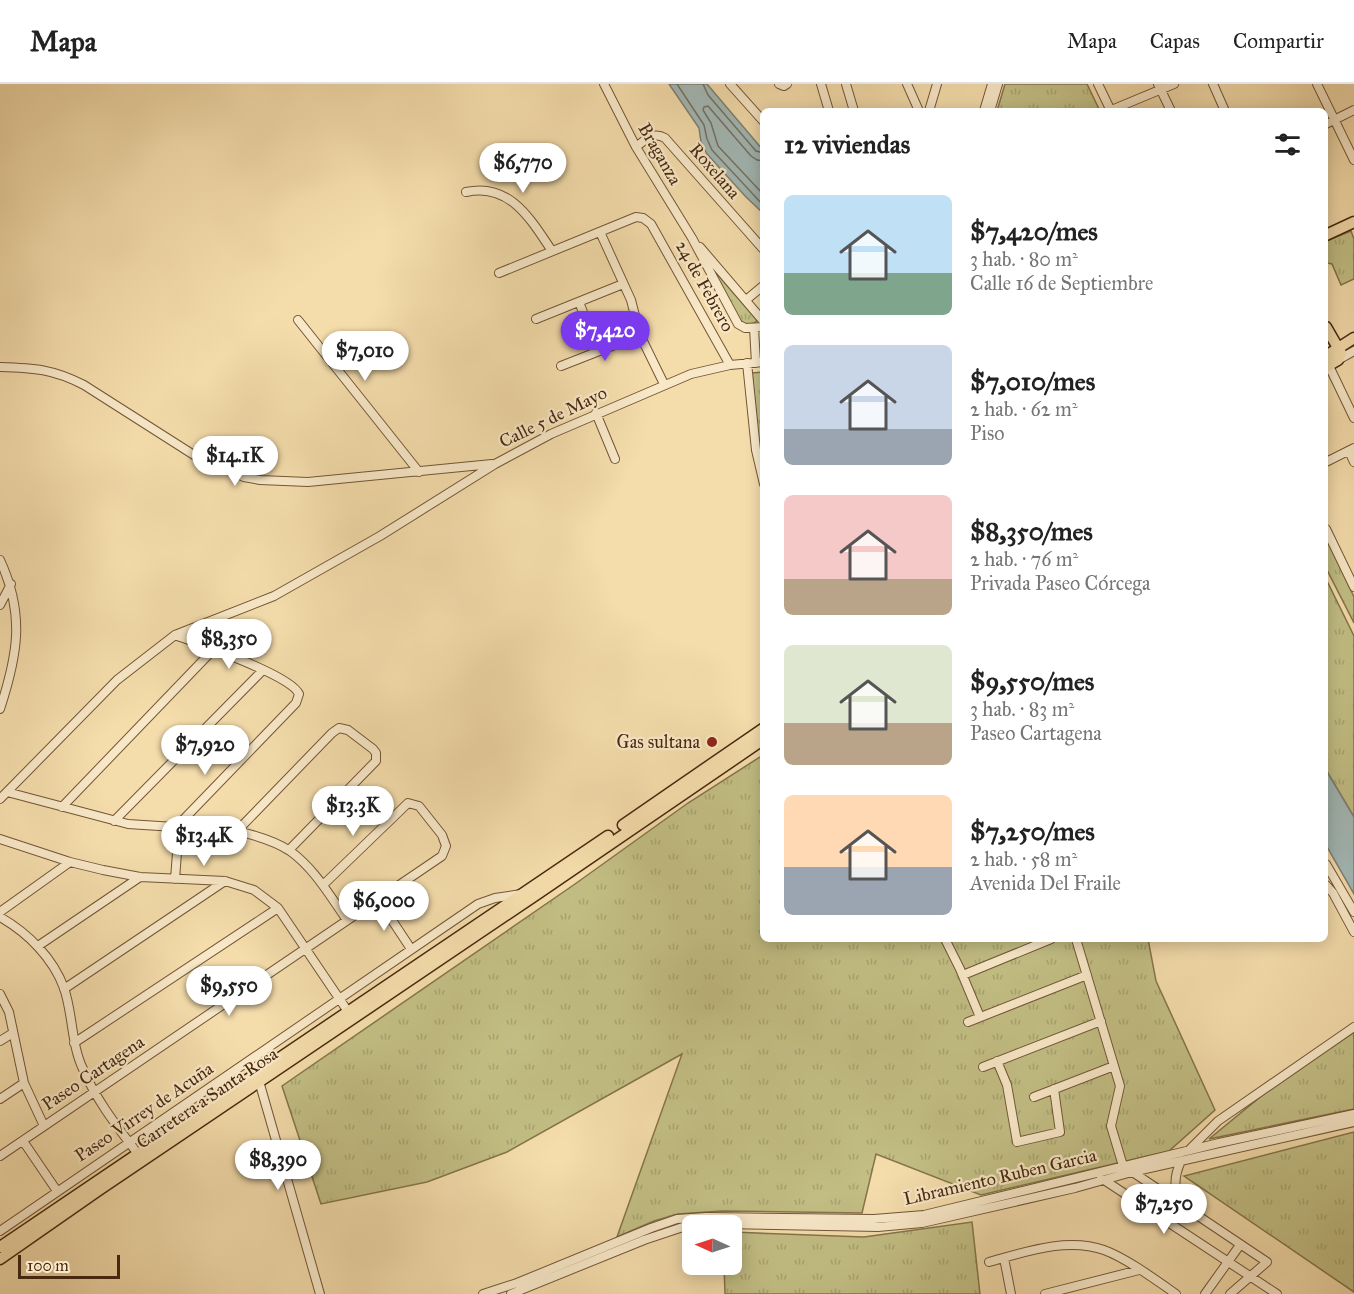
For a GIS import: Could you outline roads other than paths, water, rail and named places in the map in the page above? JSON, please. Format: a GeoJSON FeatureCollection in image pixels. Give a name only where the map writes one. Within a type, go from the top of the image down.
{"type":"FeatureCollection","features":[{"type":"Feature","properties":{"kind":"main road"},"geometry":{"type":"LineString","coordinates":[[1328,235],[1354,222]]}},
{"type":"Feature","properties":{"kind":"main road"},"geometry":{"type":"LineString","coordinates":[[1328,329],[1346,349]]}},
{"type":"Feature","properties":{"kind":"main road"},"geometry":{"type":"LineString","coordinates":[[1330,362],[1346,349],[1354,338]]}},
{"type":"Feature","properties":{"kind":"main road"},"geometry":{"type":"LineString","coordinates":[[609,839],[760,732]]}},
{"type":"Feature","properties":{"kind":"main road"},"geometry":{"type":"LineString","coordinates":[[609,839],[760,742]]}},
{"type":"Feature","properties":{"kind":"main road","name":"Carretera a Santa Rosa"},"geometry":{"type":"LineString","coordinates":[[0,1259],[8,1245],[259,1081],[522,894],[609,839]]}},
{"type":"Feature","properties":{"kind":"main road","name":"Carretera a Santa Rosa"},"geometry":{"type":"LineString","coordinates":[[140,1157],[279,1058],[351,1015],[540,892],[609,839]]}},
{"type":"Feature","properties":{"kind":"street","name":"Braganza"},"geometry":{"type":"LineString","coordinates":[[603,84],[636,147],[692,238],[740,326],[754,328]]}},
{"type":"Feature","properties":{"kind":"street"},"geometry":{"type":"LineString","coordinates":[[730,84],[760,118]]}},
{"type":"Feature","properties":{"kind":"street"},"geometry":{"type":"LineString","coordinates":[[779,84],[783,86],[787,84]]}},
{"type":"Feature","properties":{"kind":"street"},"geometry":{"type":"LineString","coordinates":[[821,84],[828,108]]}},
{"type":"Feature","properties":{"kind":"street"},"geometry":{"type":"LineString","coordinates":[[846,84],[853,108]]}},
{"type":"Feature","properties":{"kind":"street"},"geometry":{"type":"LineString","coordinates":[[907,84],[918,108]]}},
{"type":"Feature","properties":{"kind":"street"},"geometry":{"type":"LineString","coordinates":[[930,108],[937,84]]}},
{"type":"Feature","properties":{"kind":"street"},"geometry":{"type":"LineString","coordinates":[[988,108],[992,84]]}},
{"type":"Feature","properties":{"kind":"street"},"geometry":{"type":"LineString","coordinates":[[988,108],[998,84]]}},
{"type":"Feature","properties":{"kind":"street"},"geometry":{"type":"LineString","coordinates":[[1098,84],[1109,108]]}},
{"type":"Feature","properties":{"kind":"street"},"geometry":{"type":"LineString","coordinates":[[1116,108],[1159,87],[1174,84]]}},
{"type":"Feature","properties":{"kind":"street"},"geometry":{"type":"LineString","coordinates":[[1213,84],[1224,108]]}},
{"type":"Feature","properties":{"kind":"street"},"geometry":{"type":"LineString","coordinates":[[1317,84],[1325,108]]}},
{"type":"Feature","properties":{"kind":"street"},"geometry":{"type":"LineString","coordinates":[[1159,87],[1170,108]]}},
{"type":"Feature","properties":{"kind":"street"},"geometry":{"type":"LineString","coordinates":[[1354,110],[1330,122],[1354,160]]}},
{"type":"Feature","properties":{"kind":"street","name":"Roxelana"},"geometry":{"type":"LineString","coordinates":[[636,147],[655,135],[665,138],[760,245]]}},
{"type":"Feature","properties":{"kind":"street"},"geometry":{"type":"LineString","coordinates":[[466,192],[491,189],[509,199],[526,213],[552,251]]}},
{"type":"Feature","properties":{"kind":"street","name":"24 de Febrero"},"geometry":{"type":"LineString","coordinates":[[600,232],[636,217],[643,218],[651,224],[730,365]]}},
{"type":"Feature","properties":{"kind":"street"},"geometry":{"type":"LineString","coordinates":[[499,273],[600,232],[633,308],[640,335],[664,384]]}},
{"type":"Feature","properties":{"kind":"street","name":"Braganza"},"geometry":{"type":"LineString","coordinates":[[692,238],[760,317]]}},
{"type":"Feature","properties":{"kind":"street"},"geometry":{"type":"LineString","coordinates":[[536,319],[623,284]]}},
{"type":"Feature","properties":{"kind":"street"},"geometry":{"type":"LineString","coordinates":[[746,300],[760,288]]}},
{"type":"Feature","properties":{"kind":"street"},"geometry":{"type":"LineString","coordinates":[[579,302],[598,350]]}},
{"type":"Feature","properties":{"kind":"street"},"geometry":{"type":"LineString","coordinates":[[298,320],[419,472]]}},
{"type":"Feature","properties":{"kind":"street"},"geometry":{"type":"LineString","coordinates":[[760,327],[754,328],[755,441],[760,465]]}},
{"type":"Feature","properties":{"kind":"street"},"geometry":{"type":"LineString","coordinates":[[561,366],[640,335]]}},
{"type":"Feature","properties":{"kind":"street"},"geometry":{"type":"LineString","coordinates":[[1330,362],[1354,418]]}},
{"type":"Feature","properties":{"kind":"street","name":"Calle 5 de Mayo"},"geometry":{"type":"LineString","coordinates":[[0,799],[117,680],[175,635],[274,596],[380,536],[524,447],[596,413],[691,374],[730,365],[755,363]]}},
{"type":"Feature","properties":{"kind":"street"},"geometry":{"type":"LineString","coordinates":[[0,367],[41,369],[68,377],[197,457],[244,477],[273,482],[308,482],[495,464]]}},
{"type":"Feature","properties":{"kind":"street"},"geometry":{"type":"LineString","coordinates":[[596,413],[615,459]]}},
{"type":"Feature","properties":{"kind":"street"},"geometry":{"type":"LineString","coordinates":[[1328,460],[1351,449],[1354,462]]}},
{"type":"Feature","properties":{"kind":"street"},"geometry":{"type":"LineString","coordinates":[[1328,533],[1354,586]]}},
{"type":"Feature","properties":{"kind":"street"},"geometry":{"type":"LineString","coordinates":[[0,560],[11,584],[17,618],[13,663],[0,709]]}},
{"type":"Feature","properties":{"kind":"street"},"geometry":{"type":"LineString","coordinates":[[0,605],[11,584]]}},
{"type":"Feature","properties":{"kind":"street"},"geometry":{"type":"LineString","coordinates":[[175,635],[263,670],[294,686],[299,694],[296,703],[188,812],[178,827],[175,879]]}},
{"type":"Feature","properties":{"kind":"street"},"geometry":{"type":"LineString","coordinates":[[62,807],[213,650]]}},
{"type":"Feature","properties":{"kind":"street"},"geometry":{"type":"LineString","coordinates":[[114,821],[263,670]]}},
{"type":"Feature","properties":{"kind":"street"},"geometry":{"type":"LineString","coordinates":[[237,831],[332,733],[339,729],[348,730],[373,749],[376,758],[372,766],[289,850]]}},
{"type":"Feature","properties":{"kind":"street"},"geometry":{"type":"LineString","coordinates":[[7,792],[114,821],[237,831],[289,850],[323,885],[347,920]]}},
{"type":"Feature","properties":{"kind":"street","name":"Paseo Cartagena"},"geometry":{"type":"LineString","coordinates":[[0,1156],[442,856],[446,850],[445,841],[419,806],[408,803],[323,885]]}},
{"type":"Feature","properties":{"kind":"street"},"geometry":{"type":"LineString","coordinates":[[0,839],[70,862],[140,877],[225,881],[254,890],[278,908],[351,1015]]}},
{"type":"Feature","properties":{"kind":"street"},"geometry":{"type":"LineString","coordinates":[[0,912],[70,862]]}},
{"type":"Feature","properties":{"kind":"street"},"geometry":{"type":"LineString","coordinates":[[1328,867],[1354,912]]}},
{"type":"Feature","properties":{"kind":"street"},"geometry":{"type":"LineString","coordinates":[[38,946],[140,877]]}},
{"type":"Feature","properties":{"kind":"street"},"geometry":{"type":"LineString","coordinates":[[64,989],[225,881]]}},
{"type":"Feature","properties":{"kind":"street"},"geometry":{"type":"LineString","coordinates":[[1328,887],[1354,932]]}},
{"type":"Feature","properties":{"kind":"street","name":"Paseo Virrey de Acuña"},"geometry":{"type":"LineString","coordinates":[[1,1230],[478,904],[495,898],[522,894]]}},
{"type":"Feature","properties":{"kind":"street"},"geometry":{"type":"LineString","coordinates":[[378,899],[411,949]]}},
{"type":"Feature","properties":{"kind":"street"},"geometry":{"type":"LineString","coordinates":[[74,1043],[278,908]]}},
{"type":"Feature","properties":{"kind":"street"},"geometry":{"type":"LineString","coordinates":[[0,927],[4,920],[38,946],[55,971],[64,989],[74,1043],[82,1068],[94,1092],[140,1157]]}},
{"type":"Feature","properties":{"kind":"street"},"geometry":{"type":"LineString","coordinates":[[946,942],[980,1017]]}},
{"type":"Feature","properties":{"kind":"street"},"geometry":{"type":"LineString","coordinates":[[963,975],[1044,942]]}},
{"type":"Feature","properties":{"kind":"street"},"geometry":{"type":"LineString","coordinates":[[1077,942],[1120,1086],[1111,1126],[1124,1166],[1267,1262],[1230,1294]]}},
{"type":"Feature","properties":{"kind":"street"},"geometry":{"type":"LineString","coordinates":[[968,1022],[1087,975]]}},
{"type":"Feature","properties":{"kind":"street"},"geometry":{"type":"LineString","coordinates":[[0,994],[9,1012],[24,1083],[44,1126]]}},
{"type":"Feature","properties":{"kind":"street"},"geometry":{"type":"LineString","coordinates":[[983,1067],[1101,1021]]}},
{"type":"Feature","properties":{"kind":"street"},"geometry":{"type":"LineString","coordinates":[[1188,1151],[1218,1121],[1354,1027]]}},
{"type":"Feature","properties":{"kind":"street"},"geometry":{"type":"LineString","coordinates":[[0,1041],[13,1033]]}},
{"type":"Feature","properties":{"kind":"street"},"geometry":{"type":"LineString","coordinates":[[271,1046],[279,1058]]}},
{"type":"Feature","properties":{"kind":"street"},"geometry":{"type":"LineString","coordinates":[[998,1061],[1007,1085],[1017,1142],[1060,1132],[1054,1089]]}},
{"type":"Feature","properties":{"kind":"street"},"geometry":{"type":"LineString","coordinates":[[1034,1097],[1114,1066]]}},
{"type":"Feature","properties":{"kind":"street"},"geometry":{"type":"LineString","coordinates":[[259,1081],[321,1294]]}},
{"type":"Feature","properties":{"kind":"street"},"geometry":{"type":"LineString","coordinates":[[0,1099],[24,1083]]}},
{"type":"Feature","properties":{"kind":"street"},"geometry":{"type":"LineString","coordinates":[[203,1093],[211,1105]]}},
{"type":"Feature","properties":{"kind":"street","name":"Libramiento Ruben Garcia"},"geometry":{"type":"LineString","coordinates":[[483,1294],[517,1283],[677,1219],[706,1217],[897,1218],[935,1212],[1354,1114]]}},
{"type":"Feature","properties":{"kind":"street","name":"Libramiento Ruben Garcia"},"geometry":{"type":"LineString","coordinates":[[511,1294],[644,1240],[686,1226],[724,1224],[865,1228],[908,1225],[1354,1122]]}},
{"type":"Feature","properties":{"kind":"street"},"geometry":{"type":"LineString","coordinates":[[23,1141],[57,1191]]}},
{"type":"Feature","properties":{"kind":"street"},"geometry":{"type":"LineString","coordinates":[[1181,1161],[1175,1175],[1175,1189],[1182,1207]]}},
{"type":"Feature","properties":{"kind":"street"},"geometry":{"type":"LineString","coordinates":[[86,1172],[97,1186]]}},
{"type":"Feature","properties":{"kind":"street"},"geometry":{"type":"LineString","coordinates":[[1094,1173],[1277,1294]]}},
{"type":"Feature","properties":{"kind":"street"},"geometry":{"type":"LineString","coordinates":[[1150,1210],[1161,1193]]}},
{"type":"Feature","properties":{"kind":"street"},"geometry":{"type":"LineString","coordinates":[[1,1230],[8,1245]]}},
{"type":"Feature","properties":{"kind":"street"},"geometry":{"type":"LineString","coordinates":[[989,1262],[1040,1249],[1077,1245],[1103,1250],[1118,1256],[1169,1292]]}},
{"type":"Feature","properties":{"kind":"street"},"geometry":{"type":"LineString","coordinates":[[1208,1293],[1240,1245]]}},
{"type":"Feature","properties":{"kind":"street"},"geometry":{"type":"LineString","coordinates":[[1004,1258],[1011,1294]]}},
{"type":"Feature","properties":{"kind":"street"},"geometry":{"type":"LineString","coordinates":[[1045,1294],[1139,1270]]}},
{"type":"Feature","properties":{"kind":"water"},"geometry":{"type":"Polygon","coordinates":[[[669,84],[707,84],[760,146],[760,210],[707,154],[701,142],[699,128],[669,84]]]}},
{"type":"Feature","properties":{"kind":"water"},"geometry":{"type":"Polygon","coordinates":[[[1328,773],[1354,817],[1354,894],[1328,848],[1328,773]]]}},
{"type":"Feature","properties":{"kind":"place","name":"Gas sultana"},"geometry":{"type":"Point","coordinates":[712,742]}}]}
